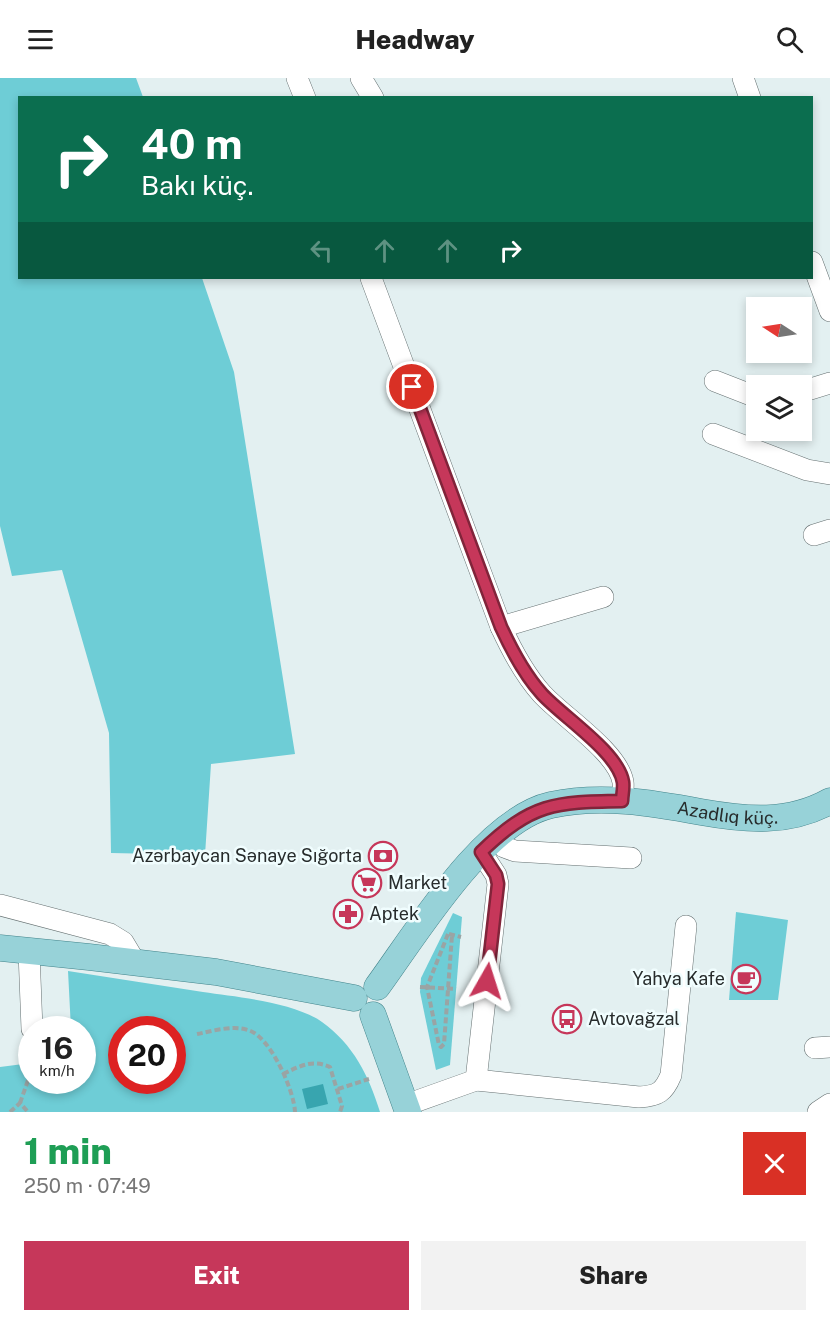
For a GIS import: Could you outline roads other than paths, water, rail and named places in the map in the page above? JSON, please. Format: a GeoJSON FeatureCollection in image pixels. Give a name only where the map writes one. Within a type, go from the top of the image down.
{"type":"FeatureCollection","features":[{"type":"Feature","properties":{"kind":"main road","name":"Azadlıq küç."},"geometry":{"type":"LineString","coordinates":[[377,987],[446,892],[488,845],[523,818],[551,805],[622,801],[657,804],[739,818],[765,819],[790,817],[816,809],[830,801]]}},
{"type":"Feature","properties":{"kind":"main road"},"geometry":{"type":"LineString","coordinates":[[0,948],[216,972],[354,998]]}},
{"type":"Feature","properties":{"kind":"main road"},"geometry":{"type":"LineString","coordinates":[[369,985],[377,987],[383,994],[384,1003],[381,1011],[374,1015],[364,1016],[357,1011],[354,998],[361,987],[369,985]]}},
{"type":"Feature","properties":{"kind":"main road"},"geometry":{"type":"LineString","coordinates":[[374,1015],[407,1108]]}},
{"type":"Feature","properties":{"kind":"street"},"geometry":{"type":"LineString","coordinates":[[297,78],[303,96]]}},
{"type":"Feature","properties":{"kind":"street"},"geometry":{"type":"LineString","coordinates":[[361,78],[372,96]]}},
{"type":"Feature","properties":{"kind":"street"},"geometry":{"type":"LineString","coordinates":[[743,78],[749,96]]}},
{"type":"Feature","properties":{"kind":"street"},"geometry":{"type":"LineString","coordinates":[[813,265],[830,311]]}},
{"type":"Feature","properties":{"kind":"street"},"geometry":{"type":"LineString","coordinates":[[371,279],[501,627],[516,658],[542,694],[617,766],[623,782],[622,801]]}},
{"type":"Feature","properties":{"kind":"street"},"geometry":{"type":"LineString","coordinates":[[715,381],[746,394]]}},
{"type":"Feature","properties":{"kind":"street"},"geometry":{"type":"LineString","coordinates":[[812,389],[830,383]]}},
{"type":"Feature","properties":{"kind":"street"},"geometry":{"type":"LineString","coordinates":[[713,434],[807,470],[830,474]]}},
{"type":"Feature","properties":{"kind":"street"},"geometry":{"type":"LineString","coordinates":[[501,627],[603,597]]}},
{"type":"Feature","properties":{"kind":"street"},"geometry":{"type":"LineString","coordinates":[[477,1080],[498,884],[488,845],[515,851],[632,858]]}},
{"type":"Feature","properties":{"kind":"street"},"geometry":{"type":"LineString","coordinates":[[0,905],[110,934],[123,942],[135,962]]}},
{"type":"Feature","properties":{"kind":"street"},"geometry":{"type":"LineString","coordinates":[[407,1108],[477,1080],[639,1097],[659,1094],[666,1088],[671,1074],[686,926]]}},
{"type":"Feature","properties":{"kind":"street"},"geometry":{"type":"LineString","coordinates":[[29,952],[31,1016]]}},
{"type":"Feature","properties":{"kind":"street"},"geometry":{"type":"LineString","coordinates":[[818,1112],[830,1104]]}},
{"type":"Feature","properties":{"kind":"place","name":"Azərbaycan Sənaye Sığorta"},"geometry":{"type":"Point","coordinates":[383,856]}},
{"type":"Feature","properties":{"kind":"place","name":"Market"},"geometry":{"type":"Point","coordinates":[367,883]}},
{"type":"Feature","properties":{"kind":"place","name":"Aptek"},"geometry":{"type":"Point","coordinates":[348,914]}},
{"type":"Feature","properties":{"kind":"place","name":"Yahya Kafe"},"geometry":{"type":"Point","coordinates":[746,979]}},
{"type":"Feature","properties":{"kind":"place","name":"Avtovağzal"},"geometry":{"type":"Point","coordinates":[567,1019]}}]}
